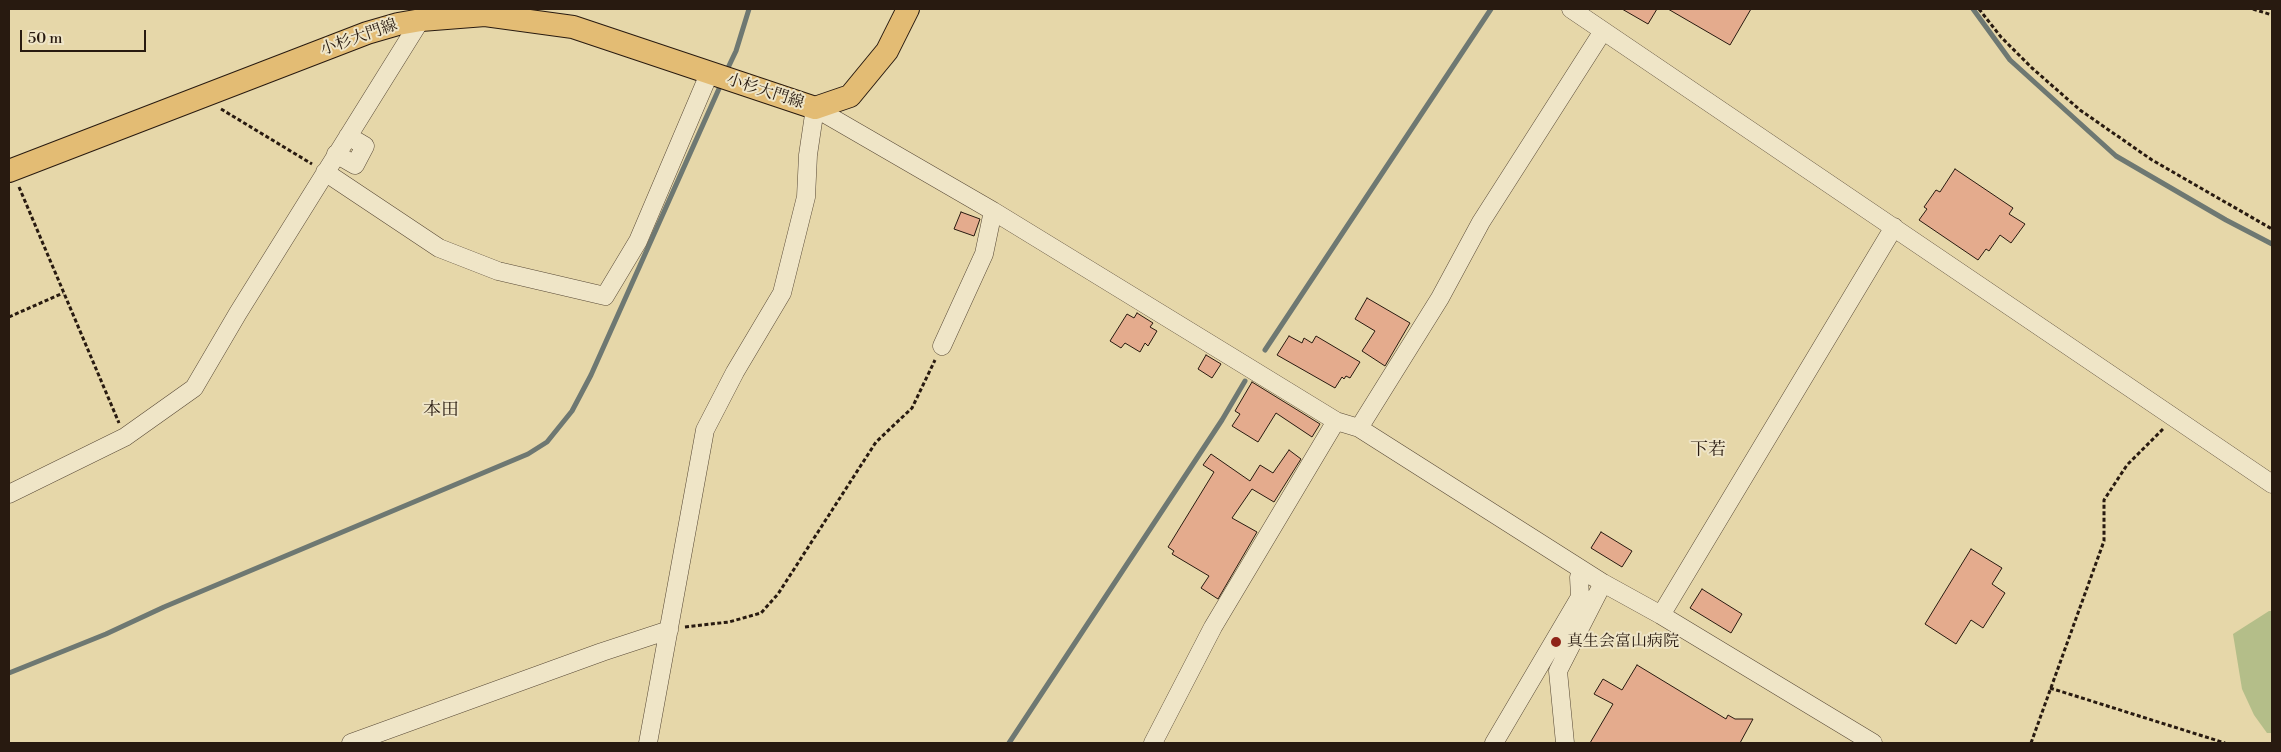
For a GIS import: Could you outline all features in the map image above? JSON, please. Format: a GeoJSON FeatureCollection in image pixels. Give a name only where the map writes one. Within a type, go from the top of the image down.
{"type":"FeatureCollection","features":[{"type":"Feature","properties":{"kind":"main road","name":"小杉大門線"},"geometry":{"type":"LineString","coordinates":[[10,171],[367,33],[424,14],[485,16],[573,27],[709,74],[816,108],[850,96],[886,51],[908,9]]}},
{"type":"Feature","properties":{"kind":"street"},"geometry":{"type":"LineString","coordinates":[[1571,9],[2272,484]]}},
{"type":"Feature","properties":{"kind":"street"},"geometry":{"type":"LineString","coordinates":[[9,494],[125,437],[194,388],[336,154],[424,14]]}},
{"type":"Feature","properties":{"kind":"street"},"geometry":{"type":"LineString","coordinates":[[1359,428],[1440,298],[1481,222],[1603,31]]}},
{"type":"Feature","properties":{"kind":"street"},"geometry":{"type":"LineString","coordinates":[[325,172],[439,248],[498,271],[605,296],[638,241],[709,74]]}},
{"type":"Feature","properties":{"kind":"street"},"geometry":{"type":"LineString","coordinates":[[648,743],[705,430],[735,372],[782,293],[806,197],[808,154],[816,108],[993,211],[1336,421],[1359,428],[1583,571],[1661,615],[1873,743]]}},
{"type":"Feature","properties":{"kind":"street"},"geometry":{"type":"LineString","coordinates":[[942,346],[984,254],[993,211]]}},
{"type":"Feature","properties":{"kind":"street"},"geometry":{"type":"LineString","coordinates":[[1661,615],[1894,227]]}},
{"type":"Feature","properties":{"kind":"street"},"geometry":{"type":"LineString","coordinates":[[1153,743],[1213,627],[1336,421]]}},
{"type":"Feature","properties":{"kind":"street"},"geometry":{"type":"LineString","coordinates":[[1494,743],[1580,597],[1579,577],[1583,571]]}},
{"type":"Feature","properties":{"kind":"street"},"geometry":{"type":"LineString","coordinates":[[1565,743],[1558,671],[1603,583]]}},
{"type":"Feature","properties":{"kind":"street"},"geometry":{"type":"LineString","coordinates":[[351,743],[602,652],[669,630]]}},
{"type":"Feature","properties":{"kind":"path"},"geometry":{"type":"LineString","coordinates":[[1980,9],[2001,37],[2032,68],[2080,110],[2152,160],[2272,228]]}},
{"type":"Feature","properties":{"kind":"path"},"geometry":{"type":"LineString","coordinates":[[2253,9],[2272,15]]}},
{"type":"Feature","properties":{"kind":"path"},"geometry":{"type":"LineString","coordinates":[[202,97],[325,172]]}},
{"type":"Feature","properties":{"kind":"path"},"geometry":{"type":"LineString","coordinates":[[10,171],[125,437]]}},
{"type":"Feature","properties":{"kind":"path"},"geometry":{"type":"LineString","coordinates":[[9,316],[63,293]]}},
{"type":"Feature","properties":{"kind":"path"},"geometry":{"type":"LineString","coordinates":[[669,630],[729,622],[761,612],[778,594],[876,442],[912,408],[942,346]]}},
{"type":"Feature","properties":{"kind":"path"},"geometry":{"type":"LineString","coordinates":[[2031,743],[2104,541],[2104,500],[2127,465],[2175,418]]}},
{"type":"Feature","properties":{"kind":"path"},"geometry":{"type":"LineString","coordinates":[[2050,688],[2225,743]]}},
{"type":"Feature","properties":{"kind":"green space"},"geometry":{"type":"Polygon","coordinates":[[[2269,611],[2272,611],[2272,733],[2267,733],[2254,715],[2242,689],[2233,634],[2269,611]]]}},
{"type":"Feature","properties":{"kind":"building"},"geometry":{"type":"Polygon","coordinates":[[[1622,9],[1657,9],[1648,24],[1622,9]]]}},
{"type":"Feature","properties":{"kind":"building"},"geometry":{"type":"Polygon","coordinates":[[[1668,9],[1751,9],[1730,45],[1668,9]]]}},
{"type":"Feature","properties":{"kind":"building"},"geometry":{"type":"Polygon","coordinates":[[[1955,169],[2013,208],[2009,214],[2025,224],[2011,243],[2000,235],[1989,251],[1986,249],[1978,260],[1919,220],[1927,209],[1924,207],[1936,190],[1940,192],[1955,169]]]}},
{"type":"Feature","properties":{"kind":"building"},"geometry":{"type":"Polygon","coordinates":[[[961,212],[980,219],[974,236],[954,229],[961,212]]]}},
{"type":"Feature","properties":{"kind":"building"},"geometry":{"type":"Polygon","coordinates":[[[1367,298],[1410,323],[1385,366],[1362,351],[1375,331],[1355,319],[1367,298]]]}},
{"type":"Feature","properties":{"kind":"building"},"geometry":{"type":"Polygon","coordinates":[[[1137,313],[1153,323],[1150,327],[1157,331],[1148,346],[1145,343],[1140,352],[1125,343],[1121,348],[1110,341],[1127,314],[1134,318],[1137,313]]]}},
{"type":"Feature","properties":{"kind":"building"},"geometry":{"type":"Polygon","coordinates":[[[1289,336],[1302,343],[1304,338],[1312,343],[1316,336],[1360,362],[1350,378],[1346,376],[1344,379],[1342,377],[1335,388],[1277,355],[1289,336]]]}},
{"type":"Feature","properties":{"kind":"building"},"geometry":{"type":"Polygon","coordinates":[[[1206,355],[1221,364],[1212,378],[1198,369],[1206,355]]]}},
{"type":"Feature","properties":{"kind":"building"},"geometry":{"type":"Polygon","coordinates":[[[1252,382],[1320,424],[1312,437],[1276,413],[1258,442],[1232,426],[1240,414],[1235,411],[1252,382]]]}},
{"type":"Feature","properties":{"kind":"building"},"geometry":{"type":"Polygon","coordinates":[[[1289,450],[1301,459],[1274,502],[1252,489],[1232,518],[1257,532],[1218,599],[1201,588],[1209,576],[1172,554],[1174,551],[1168,547],[1214,472],[1203,465],[1211,454],[1250,481],[1260,465],[1273,473],[1289,450]]]}},
{"type":"Feature","properties":{"kind":"building"},"geometry":{"type":"Polygon","coordinates":[[[1601,532],[1632,551],[1622,567],[1591,548],[1601,532]]]}},
{"type":"Feature","properties":{"kind":"building"},"geometry":{"type":"Polygon","coordinates":[[[1971,549],[2002,568],[1992,584],[2005,593],[1983,628],[1971,620],[1956,644],[1925,624],[1971,549]]]}},
{"type":"Feature","properties":{"kind":"building"},"geometry":{"type":"Polygon","coordinates":[[[1702,589],[1742,614],[1731,633],[1690,608],[1702,589]]]}},
{"type":"Feature","properties":{"kind":"building"},"geometry":{"type":"Polygon","coordinates":[[[1637,665],[1726,719],[1728,715],[1735,719],[1753,719],[1740,743],[1590,743],[1613,704],[1594,694],[1603,679],[1622,690],[1637,665]]]}},
{"type":"Feature","properties":{"kind":"waterway"},"geometry":{"type":"LineString","coordinates":[[726,72],[736,51],[749,9]]}},
{"type":"Feature","properties":{"kind":"waterway"},"geometry":{"type":"LineString","coordinates":[[1265,350],[1491,9]]}},
{"type":"Feature","properties":{"kind":"waterway"},"geometry":{"type":"LineString","coordinates":[[1973,9],[2010,60],[2116,156],[2226,220],[2272,244]]}},
{"type":"Feature","properties":{"kind":"waterway"},"geometry":{"type":"LineString","coordinates":[[9,673],[106,634],[164,607],[528,454],[547,442],[572,411],[591,375],[722,82]]}},
{"type":"Feature","properties":{"kind":"waterway"},"geometry":{"type":"LineString","coordinates":[[1009,743],[1222,420],[1245,381]]}},
{"type":"Feature","properties":{"kind":"place","name":"真生会富山病院"},"geometry":{"type":"Point","coordinates":[1556,642]}},
{"type":"Feature","properties":{"kind":"district","name":"本田"},"geometry":{"type":"Point","coordinates":[441,411]}},
{"type":"Feature","properties":{"kind":"district","name":"下若"},"geometry":{"type":"Point","coordinates":[1708,451]}}]}
